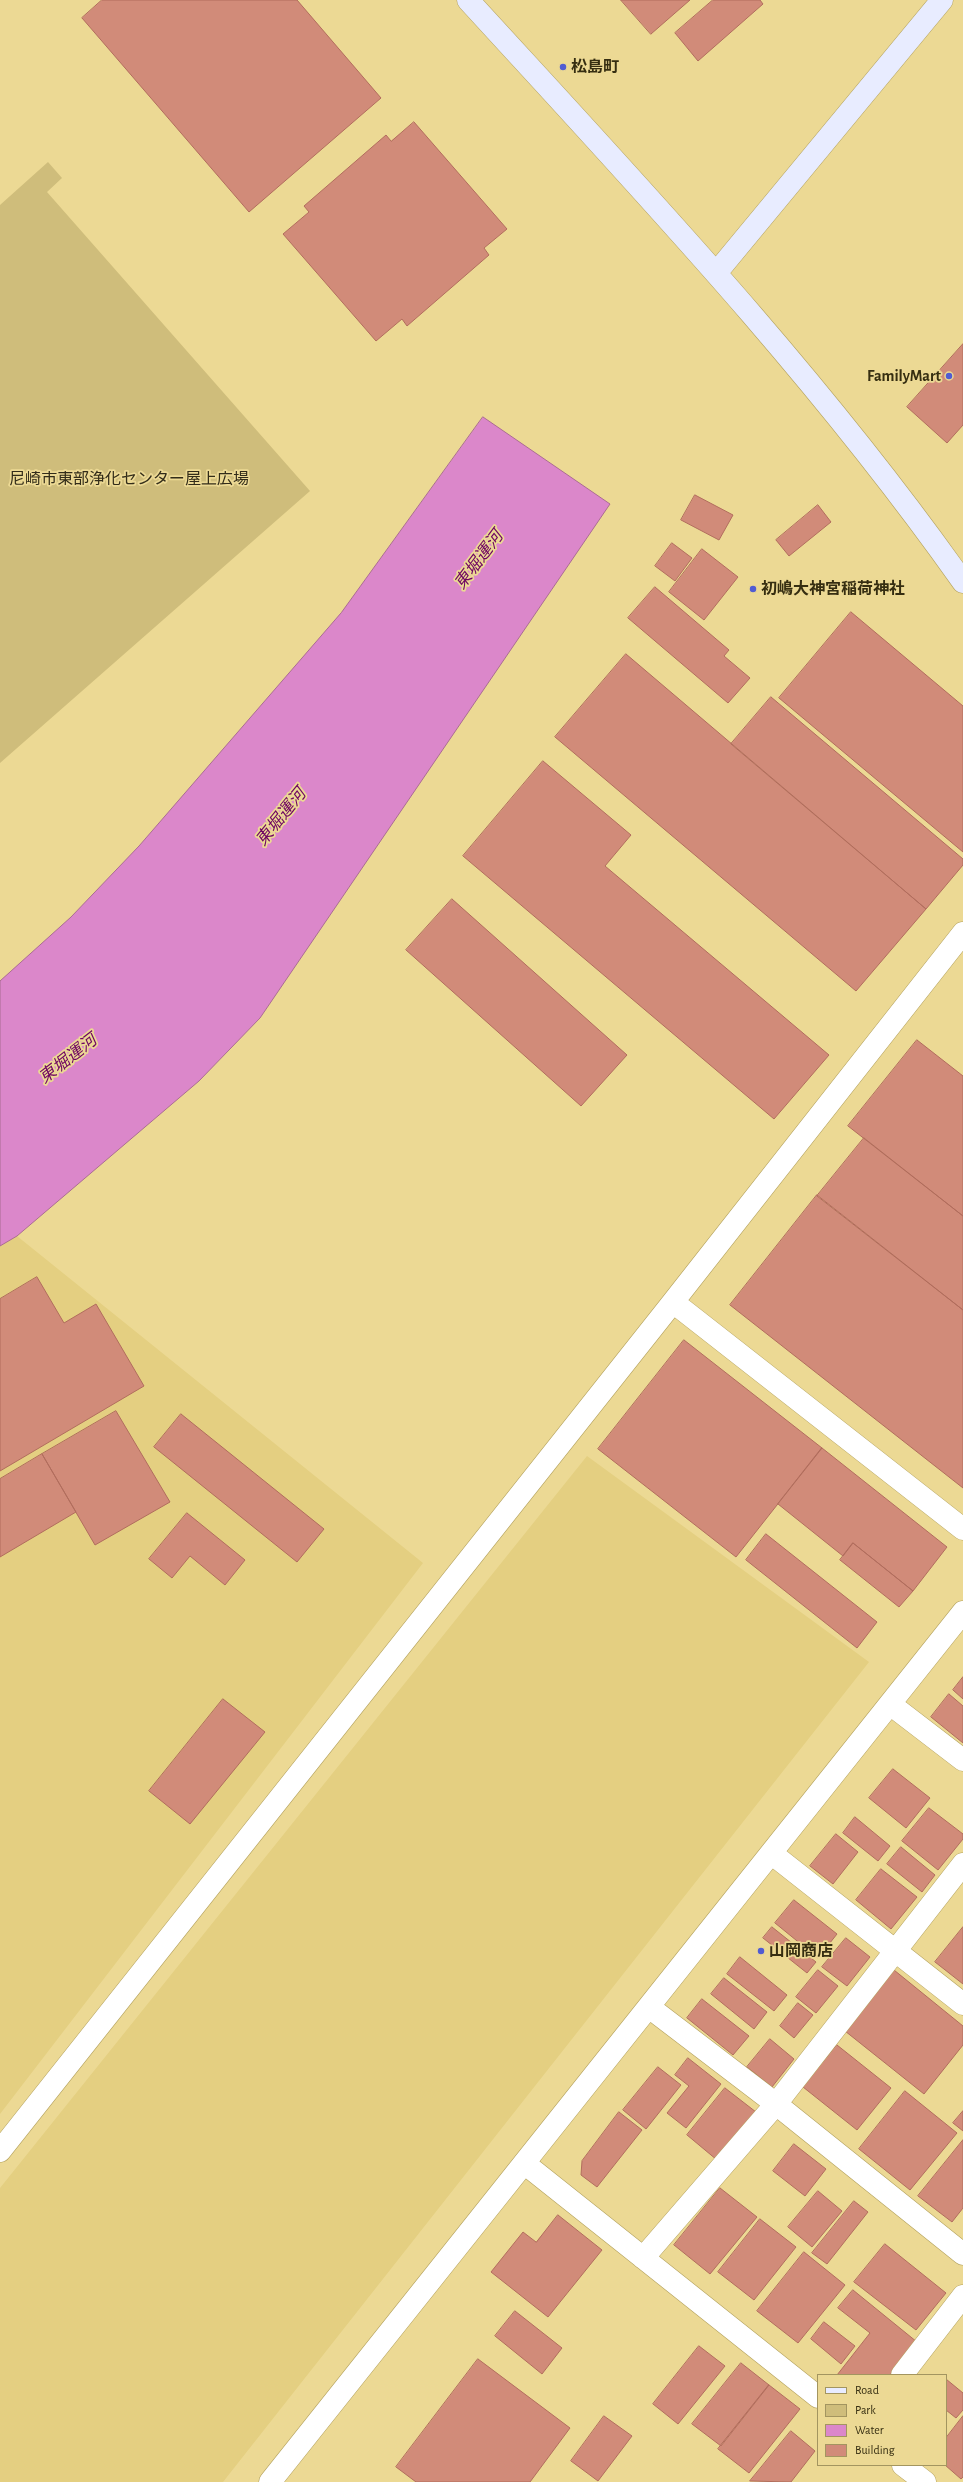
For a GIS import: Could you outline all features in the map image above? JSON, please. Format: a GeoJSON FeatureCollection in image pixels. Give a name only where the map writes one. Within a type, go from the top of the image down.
{"type":"FeatureCollection","features":[{"type":"Feature","properties":{"kind":"street"},"geometry":{"type":"LineString","coordinates":[[468,0],[717,272],[916,516],[963,582]]}},
{"type":"Feature","properties":{"kind":"street"},"geometry":{"type":"LineString","coordinates":[[717,272],[942,0]]}},
{"type":"Feature","properties":{"kind":"street"},"geometry":{"type":"LineString","coordinates":[[0,2151],[673,1302],[963,933]]}},
{"type":"Feature","properties":{"kind":"street"},"geometry":{"type":"LineString","coordinates":[[673,1302],[963,1529]]}},
{"type":"Feature","properties":{"kind":"street"},"geometry":{"type":"LineString","coordinates":[[270,2482],[963,1612]]}},
{"type":"Feature","properties":{"kind":"street"},"geometry":{"type":"LineString","coordinates":[[890,1704],[963,1760]]}},
{"type":"Feature","properties":{"kind":"street"},"geometry":{"type":"LineString","coordinates":[[772,1853],[963,2004]]}},
{"type":"Feature","properties":{"kind":"street"},"geometry":{"type":"LineString","coordinates":[[643,2258],[776,2104],[897,1951],[963,1864]]}},
{"type":"Feature","properties":{"kind":"street"},"geometry":{"type":"LineString","coordinates":[[649,2007],[776,2104],[963,2254]]}},
{"type":"Feature","properties":{"kind":"street"},"geometry":{"type":"LineString","coordinates":[[524,2163],[817,2396]]}},
{"type":"Feature","properties":{"kind":"street"},"geometry":{"type":"LineString","coordinates":[[903,2374],[963,2296]]}},
{"type":"Feature","properties":{"kind":"street"},"geometry":{"type":"LineString","coordinates":[[904,2466],[925,2482]]}},
{"type":"Feature","properties":{"kind":"shaded area"},"geometry":{"type":"Polygon","coordinates":[[[17,1236],[423,1563],[0,2114],[0,1246],[17,1236]]]}},
{"type":"Feature","properties":{"kind":"shaded area"},"geometry":{"type":"Polygon","coordinates":[[[587,1456],[869,1662],[223,2482],[0,2482],[0,2188],[587,1456]]]}},
{"type":"Feature","properties":{"kind":"green space","name":"尼崎市東部浄化センター屋上広場"},"geometry":{"type":"Polygon","coordinates":[[[48,162],[62,178],[47,192],[310,491],[0,763],[0,205],[48,162]]]}},
{"type":"Feature","properties":{"kind":"water","name":"東堀運河"},"geometry":{"type":"Polygon","coordinates":[[[483,417],[610,504],[260,1018],[199,1081],[17,1236],[0,1246],[0,981],[71,917],[139,846],[341,613],[483,417]]]}},
{"type":"Feature","properties":{"kind":"building"},"geometry":{"type":"Polygon","coordinates":[[[102,0],[297,0],[381,98],[249,212],[82,18],[102,0]]]}},
{"type":"Feature","properties":{"kind":"building"},"geometry":{"type":"Polygon","coordinates":[[[621,0],[690,0],[651,34],[621,0]]]}},
{"type":"Feature","properties":{"kind":"building"},"geometry":{"type":"Polygon","coordinates":[[[713,0],[760,0],[763,4],[698,61],[675,33],[713,0]]]}},
{"type":"Feature","properties":{"kind":"building"},"geometry":{"type":"Polygon","coordinates":[[[414,122],[507,229],[484,248],[489,255],[407,326],[402,319],[376,341],[283,234],[309,212],[304,206],[386,135],[391,141],[414,122]]]}},
{"type":"Feature","properties":{"kind":"building","name":"FamilyMart"},"geometry":{"type":"Polygon","coordinates":[[[963,344],[963,425],[947,443],[907,407],[963,344]]]}},
{"type":"Feature","properties":{"kind":"building"},"geometry":{"type":"Polygon","coordinates":[[[695,495],[733,515],[719,540],[681,520],[695,495]]]}},
{"type":"Feature","properties":{"kind":"building"},"geometry":{"type":"Polygon","coordinates":[[[818,505],[831,522],[789,556],[776,540],[818,505]]]}},
{"type":"Feature","properties":{"kind":"building"},"geometry":{"type":"Polygon","coordinates":[[[672,543],[692,558],[675,581],[655,566],[672,543]]]}},
{"type":"Feature","properties":{"kind":"building"},"geometry":{"type":"Polygon","coordinates":[[[702,549],[738,577],[704,620],[669,592],[702,549]]]}},
{"type":"Feature","properties":{"kind":"building"},"geometry":{"type":"Polygon","coordinates":[[[655,587],[729,650],[724,656],[750,678],[728,703],[628,618],[655,587]]]}},
{"type":"Feature","properties":{"kind":"building"},"geometry":{"type":"Polygon","coordinates":[[[851,612],[963,706],[963,852],[779,698],[851,612]]]}},
{"type":"Feature","properties":{"kind":"building"},"geometry":{"type":"Polygon","coordinates":[[[626,654],[926,909],[856,991],[555,737],[626,654]]]}},
{"type":"Feature","properties":{"kind":"building"},"geometry":{"type":"Polygon","coordinates":[[[771,697],[963,859],[963,865],[926,909],[731,744],[771,697]]]}},
{"type":"Feature","properties":{"kind":"building"},"geometry":{"type":"Polygon","coordinates":[[[543,761],[631,835],[605,866],[829,1055],[774,1119],[463,856],[543,761]]]}},
{"type":"Feature","properties":{"kind":"building"},"geometry":{"type":"Polygon","coordinates":[[[452,899],[627,1055],[581,1106],[406,950],[452,899]]]}},
{"type":"Feature","properties":{"kind":"building"},"geometry":{"type":"Polygon","coordinates":[[[917,1040],[963,1076],[963,1216],[848,1126],[917,1040]]]}},
{"type":"Feature","properties":{"kind":"building"},"geometry":{"type":"Polygon","coordinates":[[[864,1138],[963,1216],[963,1310],[817,1196],[864,1138]]]}},
{"type":"Feature","properties":{"kind":"building"},"geometry":{"type":"Polygon","coordinates":[[[817,1195],[963,1310],[963,1488],[730,1305],[817,1195]]]}},
{"type":"Feature","properties":{"kind":"building"},"geometry":{"type":"Polygon","coordinates":[[[37,1277],[64,1323],[96,1304],[144,1386],[0,1471],[0,1299],[37,1277]]]}},
{"type":"Feature","properties":{"kind":"building"},"geometry":{"type":"Polygon","coordinates":[[[684,1340],[822,1448],[736,1557],[598,1449],[684,1340]]]}},
{"type":"Feature","properties":{"kind":"building"},"geometry":{"type":"Polygon","coordinates":[[[116,1411],[170,1502],[95,1545],[42,1454],[116,1411]]]}},
{"type":"Feature","properties":{"kind":"building"},"geometry":{"type":"Polygon","coordinates":[[[181,1414],[324,1529],[297,1562],[154,1447],[181,1414]]]}},
{"type":"Feature","properties":{"kind":"building"},"geometry":{"type":"Polygon","coordinates":[[[822,1448],[947,1547],[913,1591],[853,1543],[843,1556],[778,1504],[822,1448]]]}},
{"type":"Feature","properties":{"kind":"building"},"geometry":{"type":"Polygon","coordinates":[[[42,1454],[76,1512],[0,1557],[0,1479],[42,1454]]]}},
{"type":"Feature","properties":{"kind":"building"},"geometry":{"type":"Polygon","coordinates":[[[187,1513],[245,1560],[225,1585],[190,1556],[172,1578],[149,1559],[187,1513]]]}},
{"type":"Feature","properties":{"kind":"building"},"geometry":{"type":"Polygon","coordinates":[[[766,1534],[877,1622],[857,1648],[746,1560],[766,1534]]]}},
{"type":"Feature","properties":{"kind":"building"},"geometry":{"type":"Polygon","coordinates":[[[853,1543],[913,1591],[899,1607],[840,1560],[853,1543]]]}},
{"type":"Feature","properties":{"kind":"building"},"geometry":{"type":"Polygon","coordinates":[[[963,1677],[963,1699],[953,1690],[963,1677]]]}},
{"type":"Feature","properties":{"kind":"building"},"geometry":{"type":"Polygon","coordinates":[[[949,1694],[963,1706],[963,1743],[931,1717],[949,1694]]]}},
{"type":"Feature","properties":{"kind":"building"},"geometry":{"type":"Polygon","coordinates":[[[223,1699],[265,1732],[190,1824],[149,1791],[223,1699]]]}},
{"type":"Feature","properties":{"kind":"building"},"geometry":{"type":"Polygon","coordinates":[[[893,1769],[930,1798],[906,1828],[869,1798],[893,1769]]]}},
{"type":"Feature","properties":{"kind":"building"},"geometry":{"type":"Polygon","coordinates":[[[929,1808],[963,1834],[963,1839],[938,1870],[902,1841],[929,1808]]]}},
{"type":"Feature","properties":{"kind":"building"},"geometry":{"type":"Polygon","coordinates":[[[855,1817],[890,1846],[878,1861],[843,1833],[855,1817]]]}},
{"type":"Feature","properties":{"kind":"building"},"geometry":{"type":"Polygon","coordinates":[[[836,1834],[858,1852],[833,1884],[810,1866],[836,1834]]]}},
{"type":"Feature","properties":{"kind":"building"},"geometry":{"type":"Polygon","coordinates":[[[901,1847],[935,1875],[922,1892],[887,1864],[901,1847]]]}},
{"type":"Feature","properties":{"kind":"building"},"geometry":{"type":"Polygon","coordinates":[[[881,1869],[917,1897],[891,1929],[856,1900],[881,1869]]]}},
{"type":"Feature","properties":{"kind":"building"},"geometry":{"type":"Polygon","coordinates":[[[794,1900],[837,1934],[818,1958],[775,1923],[794,1900]]]}},
{"type":"Feature","properties":{"kind":"building"},"geometry":{"type":"Polygon","coordinates":[[[772,1927],[816,1962],[807,1973],[763,1938],[772,1927]]]}},
{"type":"Feature","properties":{"kind":"building"},"geometry":{"type":"Polygon","coordinates":[[[963,1927],[963,1984],[935,1962],[963,1927]]]}},
{"type":"Feature","properties":{"kind":"building"},"geometry":{"type":"Polygon","coordinates":[[[846,1938],[870,1957],[847,1986],[822,1967],[846,1938]]]}},
{"type":"Feature","properties":{"kind":"building"},"geometry":{"type":"Polygon","coordinates":[[[740,1957],[787,1995],[774,2011],[727,1974],[740,1957]]]}},
{"type":"Feature","properties":{"kind":"building"},"geometry":{"type":"Polygon","coordinates":[[[818,1970],[838,1986],[816,2013],[796,1997],[818,1970]]]}},
{"type":"Feature","properties":{"kind":"building"},"geometry":{"type":"Polygon","coordinates":[[[894,1970],[963,2026],[963,2045],[924,2094],[845,2031],[894,1970]]]}},
{"type":"Feature","properties":{"kind":"building"},"geometry":{"type":"Polygon","coordinates":[[[724,1978],[767,2012],[754,2029],[711,1994],[724,1978]]]}},
{"type":"Feature","properties":{"kind":"building"},"geometry":{"type":"Polygon","coordinates":[[[702,1999],[749,2036],[733,2055],[687,2018],[702,1999]]]}},
{"type":"Feature","properties":{"kind":"building"},"geometry":{"type":"Polygon","coordinates":[[[798,2003],[813,2015],[794,2038],[780,2026],[798,2003]]]}},
{"type":"Feature","properties":{"kind":"building"},"geometry":{"type":"Polygon","coordinates":[[[770,2039],[794,2059],[772,2087],[747,2067],[770,2039]]]}},
{"type":"Feature","properties":{"kind":"building"},"geometry":{"type":"Polygon","coordinates":[[[837,2045],[891,2088],[857,2130],[803,2087],[837,2045]]]}},
{"type":"Feature","properties":{"kind":"building"},"geometry":{"type":"Polygon","coordinates":[[[688,2058],[721,2084],[686,2128],[667,2113],[689,2086],[675,2075],[688,2058]]]}},
{"type":"Feature","properties":{"kind":"building"},"geometry":{"type":"Polygon","coordinates":[[[658,2067],[681,2085],[646,2129],[623,2110],[658,2067]]]}},
{"type":"Feature","properties":{"kind":"building"},"geometry":{"type":"Polygon","coordinates":[[[725,2088],[756,2112],[717,2160],[687,2135],[725,2088]]]}},
{"type":"Feature","properties":{"kind":"building"},"geometry":{"type":"Polygon","coordinates":[[[905,2091],[957,2133],[910,2190],[859,2149],[905,2091]]]}},
{"type":"Feature","properties":{"kind":"building"},"geometry":{"type":"Polygon","coordinates":[[[963,2111],[963,2131],[953,2123],[963,2111]]]}},
{"type":"Feature","properties":{"kind":"building"},"geometry":{"type":"Polygon","coordinates":[[[619,2112],[642,2130],[597,2187],[581,2175],[582,2161],[619,2112]]]}},
{"type":"Feature","properties":{"kind":"building"},"geometry":{"type":"Polygon","coordinates":[[[963,2140],[963,2208],[952,2222],[918,2196],[963,2140]]]}},
{"type":"Feature","properties":{"kind":"building"},"geometry":{"type":"Polygon","coordinates":[[[794,2144],[826,2169],[805,2196],[773,2171],[794,2144]]]}},
{"type":"Feature","properties":{"kind":"building"},"geometry":{"type":"Polygon","coordinates":[[[720,2188],[757,2217],[710,2274],[674,2245],[720,2188]]]}},
{"type":"Feature","properties":{"kind":"building"},"geometry":{"type":"Polygon","coordinates":[[[818,2191],[842,2211],[812,2247],[788,2227],[818,2191]]]}},
{"type":"Feature","properties":{"kind":"building"},"geometry":{"type":"Polygon","coordinates":[[[854,2201],[868,2212],[827,2264],[812,2253],[854,2201]]]}},
{"type":"Feature","properties":{"kind":"building"},"geometry":{"type":"Polygon","coordinates":[[[558,2215],[602,2250],[548,2317],[491,2272],[523,2232],[536,2242],[558,2215]]]}},
{"type":"Feature","properties":{"kind":"building"},"geometry":{"type":"Polygon","coordinates":[[[760,2219],[796,2247],[754,2300],[718,2272],[760,2219]]]}},
{"type":"Feature","properties":{"kind":"building"},"geometry":{"type":"Polygon","coordinates":[[[885,2244],[946,2293],[916,2330],[854,2282],[885,2244]]]}},
{"type":"Feature","properties":{"kind":"building"},"geometry":{"type":"Polygon","coordinates":[[[804,2252],[845,2285],[798,2343],[757,2311],[804,2252]]]}},
{"type":"Feature","properties":{"kind":"building"},"geometry":{"type":"Polygon","coordinates":[[[853,2290],[917,2342],[891,2374],[838,2374],[870,2333],[838,2308],[853,2290]]]}},
{"type":"Feature","properties":{"kind":"building"},"geometry":{"type":"Polygon","coordinates":[[[515,2311],[562,2348],[542,2374],[495,2336],[515,2311]]]}},
{"type":"Feature","properties":{"kind":"building"},"geometry":{"type":"Polygon","coordinates":[[[824,2322],[855,2346],[841,2364],[811,2339],[824,2322]]]}},
{"type":"Feature","properties":{"kind":"building"},"geometry":{"type":"Polygon","coordinates":[[[699,2346],[725,2366],[678,2424],[653,2404],[699,2346]]]}},
{"type":"Feature","properties":{"kind":"building"},"geometry":{"type":"Polygon","coordinates":[[[478,2359],[570,2428],[530,2482],[416,2482],[396,2467],[478,2359]]]}},
{"type":"Feature","properties":{"kind":"building"},"geometry":{"type":"Polygon","coordinates":[[[741,2363],[769,2385],[721,2446],[692,2424],[741,2363]]]}},
{"type":"Feature","properties":{"kind":"building"},"geometry":{"type":"Polygon","coordinates":[[[947,2380],[963,2393],[963,2410],[956,2418],[947,2411],[947,2380]]]}},
{"type":"Feature","properties":{"kind":"building"},"geometry":{"type":"Polygon","coordinates":[[[769,2385],[800,2409],[749,2473],[718,2449],[769,2385]]]}},
{"type":"Feature","properties":{"kind":"building"},"geometry":{"type":"Polygon","coordinates":[[[604,2416],[632,2436],[598,2481],[571,2461],[604,2416]]]}},
{"type":"Feature","properties":{"kind":"building"},"geometry":{"type":"Polygon","coordinates":[[[963,2416],[963,2477],[961,2479],[946,2466],[947,2437],[963,2416]]]}},
{"type":"Feature","properties":{"kind":"building"},"geometry":{"type":"Polygon","coordinates":[[[791,2431],[815,2451],[791,2482],[750,2481],[791,2431]]]}},
{"type":"Feature","properties":{"kind":"place","name":"松島町"},"geometry":{"type":"Point","coordinates":[563,67]}},
{"type":"Feature","properties":{"kind":"place","name":"FamilyMart"},"geometry":{"type":"Point","coordinates":[949,376]}},
{"type":"Feature","properties":{"kind":"place","name":"初嶋大神宮稲荷神社"},"geometry":{"type":"Point","coordinates":[753,589]}},
{"type":"Feature","properties":{"kind":"place","name":"山岡商店"},"geometry":{"type":"Point","coordinates":[761,1951]}}]}
